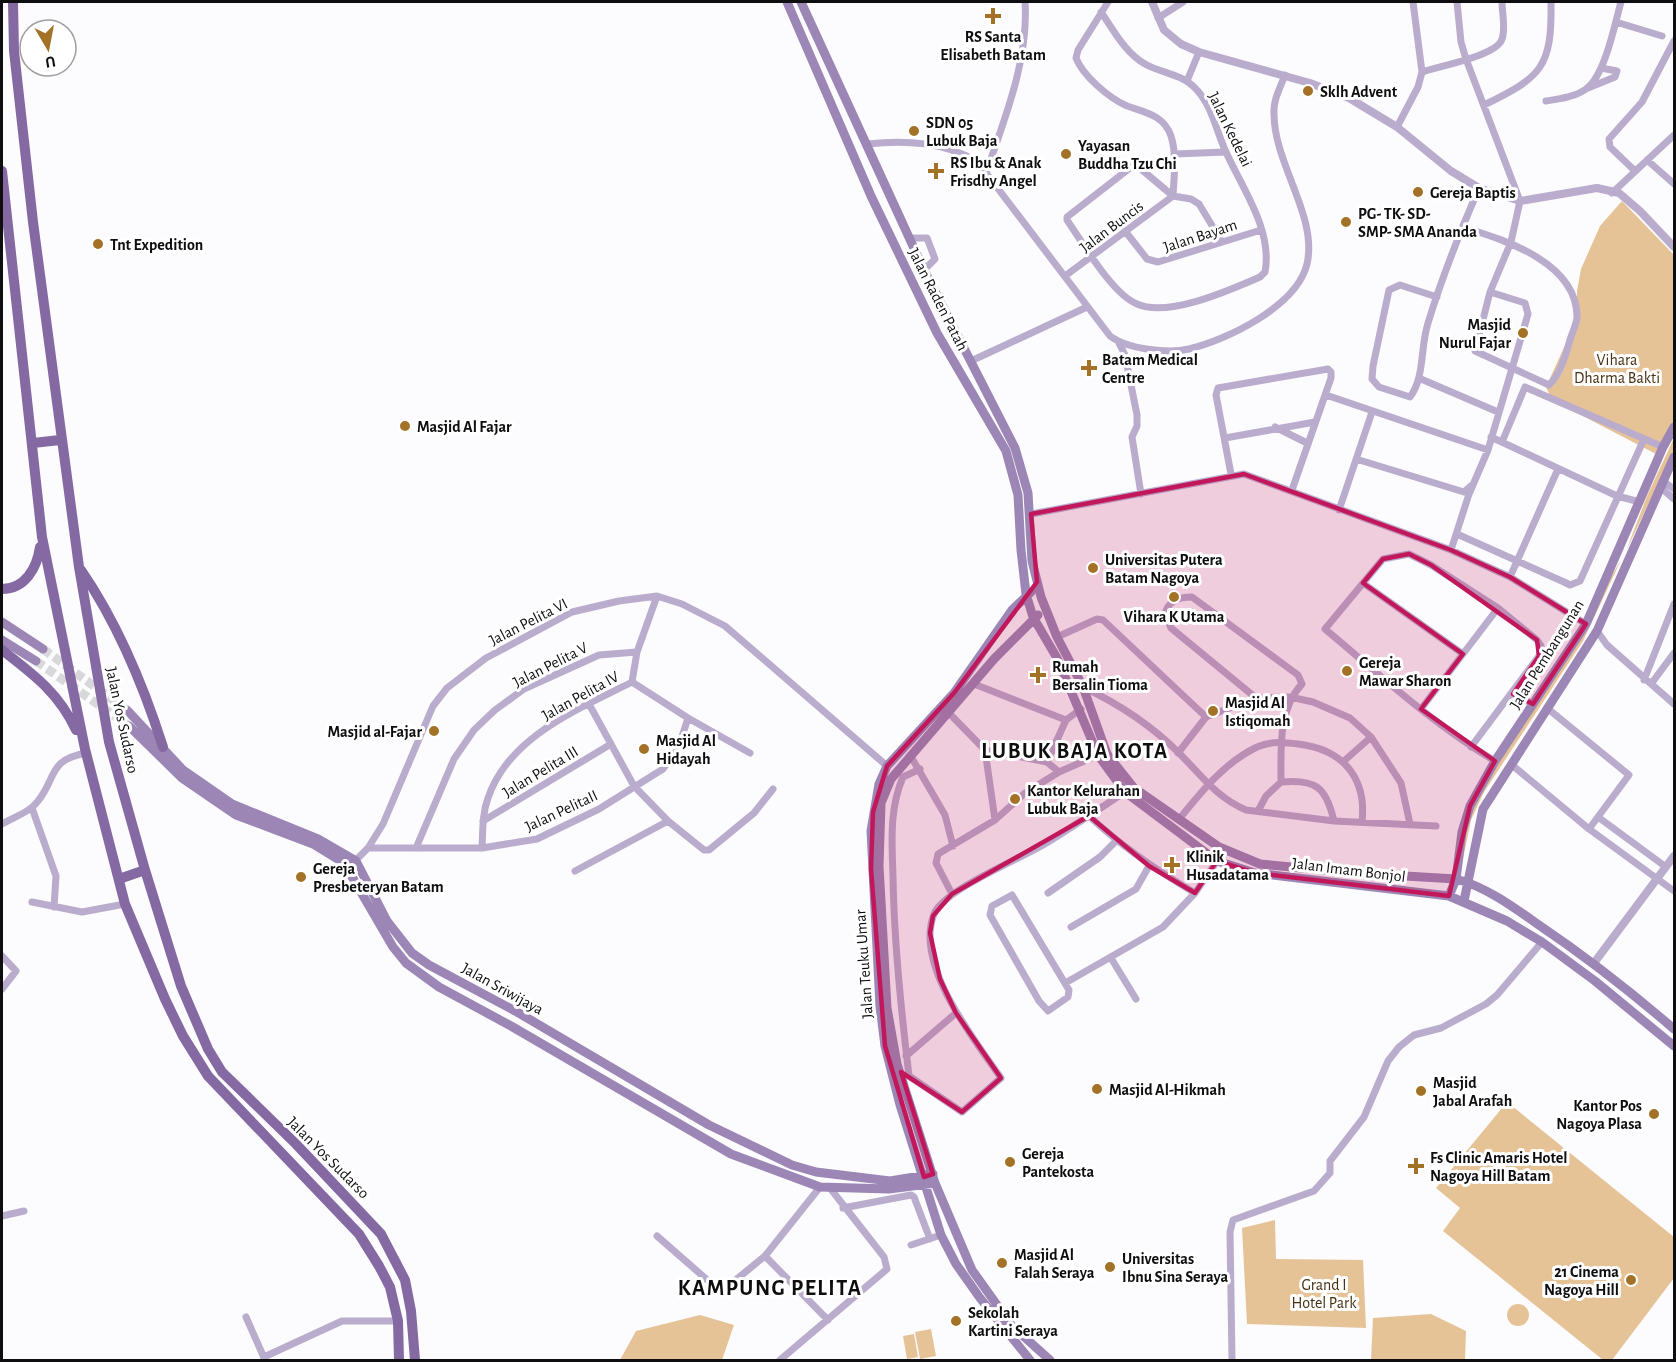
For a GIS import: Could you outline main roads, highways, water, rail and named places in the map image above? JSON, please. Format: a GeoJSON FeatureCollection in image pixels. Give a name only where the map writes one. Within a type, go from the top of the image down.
{"type":"FeatureCollection","features":[{"type":"Feature","properties":{"kind":"main road","name":"Jalan Yos Sudarso"},"geometry":{"type":"LineString","coordinates":[[14,2],[14,51],[60,440],[79,567],[109,742],[145,870],[181,986],[208,1050],[222,1072],[311,1159],[381,1234],[405,1280],[412,1320],[415,1360]]}},
{"type":"Feature","properties":{"kind":"main road","name":"Jalan Raden Patah"},"geometry":{"type":"LineString","coordinates":[[787,2],[871,196],[937,333],[1006,451],[1017,495],[1026,594],[1033,617]]}},
{"type":"Feature","properties":{"kind":"main road","name":"Jalan Raden Patah"},"geometry":{"type":"LineString","coordinates":[[801,2],[924,270],[1016,447],[1031,514],[1032,561],[1045,610]]}},
{"type":"Feature","properties":{"kind":"main road","name":"Jalan Yos Sudarso"},"geometry":{"type":"LineString","coordinates":[[2,171],[42,537],[85,751],[126,904],[165,999],[183,1036],[208,1076],[359,1234],[390,1287],[398,1321],[399,1360]]}},
{"type":"Feature","properties":{"kind":"main road"},"geometry":{"type":"LineString","coordinates":[[871,196],[887,189]]}},
{"type":"Feature","properties":{"kind":"main road","name":"Jalan Pembangunan"},"geometry":{"type":"LineString","coordinates":[[1449,896],[1456,879],[1462,832],[1470,807],[1495,761],[1586,624],[1663,447],[1674,428]]}},
{"type":"Feature","properties":{"kind":"main road"},"geometry":{"type":"LineString","coordinates":[[33,443],[60,440]]}},
{"type":"Feature","properties":{"kind":"main road","name":"Jalan Pembangunan"},"geometry":{"type":"LineString","coordinates":[[1464,902],[1470,883],[1480,817],[1490,796],[1597,632],[1674,458]]}},
{"type":"Feature","properties":{"kind":"main road"},"geometry":{"type":"LineString","coordinates":[[2,589],[14,587],[29,574],[37,563],[42,537]]}},
{"type":"Feature","properties":{"kind":"main road"},"geometry":{"type":"LineString","coordinates":[[1620,549],[1632,553]]}},
{"type":"Feature","properties":{"kind":"main road"},"geometry":{"type":"LineString","coordinates":[[79,567],[105,605],[134,665],[164,747]]}},
{"type":"Feature","properties":{"kind":"main road","name":"Jalan Teuku Umar"},"geometry":{"type":"LineString","coordinates":[[1038,589],[1026,594],[1012,610],[954,693],[887,766],[879,784],[871,831],[880,1006],[885,1046],[895,1085],[929,1180],[972,1270],[1012,1326],[1050,1360]]}},
{"type":"Feature","properties":{"kind":"main road","name":"Jalan Teuku Umar"},"geometry":{"type":"LineString","coordinates":[[1030,1360],[980,1298],[956,1264],[941,1235],[905,1076],[897,1064],[887,1008],[879,837],[881,803],[891,779],[1033,617],[1045,610]]}},
{"type":"Feature","properties":{"kind":"main road","name":"Jalan Imam Bonjol"},"geometry":{"type":"LineString","coordinates":[[1045,610],[1083,687],[1107,754],[1123,777],[1134,788],[1219,847],[1238,857],[1260,864],[1456,879],[1470,883],[1517,910],[1594,963],[1674,1029]]}},
{"type":"Feature","properties":{"kind":"main road","name":"Jalan Imam Bonjol"},"geometry":{"type":"LineString","coordinates":[[1033,617],[1057,658],[1081,709],[1098,755],[1125,792],[1217,861],[1256,873],[1449,896],[1464,902],[1508,921],[1542,942],[1674,1046]]}},
{"type":"Feature","properties":{"kind":"main road"},"geometry":{"type":"LineString","coordinates":[[2,622],[43,649]]}},
{"type":"Feature","properties":{"kind":"main road"},"geometry":{"type":"LineString","coordinates":[[2,640],[36,661]]}},
{"type":"Feature","properties":{"kind":"main road"},"geometry":{"type":"LineString","coordinates":[[2,650],[35,675],[61,701],[85,751]]}},
{"type":"Feature","properties":{"kind":"main road"},"geometry":{"type":"LineString","coordinates":[[127,710],[164,747]]}},
{"type":"Feature","properties":{"kind":"main road","name":"Jalan Sriwijaya"},"geometry":{"type":"LineString","coordinates":[[129,726],[182,778],[236,815],[313,844],[348,868],[387,938],[406,963],[439,987],[731,1154],[825,1187],[889,1189],[929,1180]]}},
{"type":"Feature","properties":{"kind":"main road","name":"Jalan Sriwijaya"},"geometry":{"type":"LineString","coordinates":[[164,747],[183,770],[232,804],[318,839],[356,861],[387,921],[412,953],[559,1036],[709,1125],[746,1144],[816,1172],[890,1181],[929,1180]]}},
{"type":"Feature","properties":{"kind":"main road"},"geometry":{"type":"LineString","coordinates":[[118,879],[145,870]]}},
{"type":"Feature","properties":{"kind":"main road"},"geometry":{"type":"LineString","coordinates":[[1622,1003],[1631,992]]}},
{"type":"Feature","properties":{"kind":"main road"},"geometry":{"type":"LineString","coordinates":[[551,1050],[559,1036]]}},
{"type":"Feature","properties":{"kind":"main road"},"geometry":{"type":"LineString","coordinates":[[702,1136],[709,1125]]}},
{"type":"Feature","properties":{"kind":"tunnel"},"geometry":{"type":"LineString","coordinates":[[43,649],[127,710]]}},
{"type":"Feature","properties":{"kind":"tunnel"},"geometry":{"type":"LineString","coordinates":[[36,661],[129,726]]}},
{"type":"Feature","properties":{"kind":"place","name":"RS Santa Elisabeth Batam"},"geometry":{"type":"Point","coordinates":[993,16]}},
{"type":"Feature","properties":{"kind":"place","name":"Sklh Advent"},"geometry":{"type":"Point","coordinates":[1308,91]}},
{"type":"Feature","properties":{"kind":"place","name":"SDN 05 Lubuk Baja"},"geometry":{"type":"Point","coordinates":[914,131]}},
{"type":"Feature","properties":{"kind":"place","name":"Yayasan Buddha Tzu Chi"},"geometry":{"type":"Point","coordinates":[1066,154]}},
{"type":"Feature","properties":{"kind":"place","name":"RS Ibu & Anak Frisdhy Angel"},"geometry":{"type":"Point","coordinates":[936,171]}},
{"type":"Feature","properties":{"kind":"place","name":"Gereja Baptis"},"geometry":{"type":"Point","coordinates":[1418,192]}},
{"type":"Feature","properties":{"kind":"place","name":"PG- TK- SD- SMP- SMA Ananda"},"geometry":{"type":"Point","coordinates":[1346,222]}},
{"type":"Feature","properties":{"kind":"place","name":"Tnt Expedition"},"geometry":{"type":"Point","coordinates":[98,244]}},
{"type":"Feature","properties":{"kind":"place","name":"Masjid Nurul Fajar"},"geometry":{"type":"Point","coordinates":[1523,333]}},
{"type":"Feature","properties":{"kind":"place","name":"Batam Medical Centre"},"geometry":{"type":"Point","coordinates":[1089,368]}},
{"type":"Feature","properties":{"kind":"place","name":"Masjid Al Fajar"},"geometry":{"type":"Point","coordinates":[405,426]}},
{"type":"Feature","properties":{"kind":"place","name":"Universitas Putera Batam Nagoya"},"geometry":{"type":"Point","coordinates":[1093,568]}},
{"type":"Feature","properties":{"kind":"place","name":"Vihara K Utama"},"geometry":{"type":"Point","coordinates":[1174,597]}},
{"type":"Feature","properties":{"kind":"place","name":"Gereja Mawar Sharon"},"geometry":{"type":"Point","coordinates":[1347,671]}},
{"type":"Feature","properties":{"kind":"place","name":"Rumah Bersalin Tioma"},"geometry":{"type":"Point","coordinates":[1038,675]}},
{"type":"Feature","properties":{"kind":"place","name":"Masjid Al Istiqomah"},"geometry":{"type":"Point","coordinates":[1213,711]}},
{"type":"Feature","properties":{"kind":"place","name":"Masjid al-Fajar"},"geometry":{"type":"Point","coordinates":[434,731]}},
{"type":"Feature","properties":{"kind":"place","name":"Masjid Al Hidayah"},"geometry":{"type":"Point","coordinates":[644,749]}},
{"type":"Feature","properties":{"kind":"place","name":"Kantor Kelurahan Lubuk Baja"},"geometry":{"type":"Point","coordinates":[1015,799]}},
{"type":"Feature","properties":{"kind":"place","name":"Klinik Husadatama"},"geometry":{"type":"Point","coordinates":[1172,865]}},
{"type":"Feature","properties":{"kind":"place","name":"Gereja Presbeteryan Batam"},"geometry":{"type":"Point","coordinates":[301,877]}},
{"type":"Feature","properties":{"kind":"place","name":"Masjid Al-Hikmah"},"geometry":{"type":"Point","coordinates":[1097,1089]}},
{"type":"Feature","properties":{"kind":"place","name":"Masjid Jabal Arafah"},"geometry":{"type":"Point","coordinates":[1421,1091]}},
{"type":"Feature","properties":{"kind":"place","name":"Kantor Pos Nagoya Plasa"},"geometry":{"type":"Point","coordinates":[1654,1114]}},
{"type":"Feature","properties":{"kind":"place","name":"Gereja Pantekosta"},"geometry":{"type":"Point","coordinates":[1010,1162]}},
{"type":"Feature","properties":{"kind":"place","name":"Fs Clinic Amaris Hotel Nagoya Hill Batam"},"geometry":{"type":"Point","coordinates":[1416,1166]}},
{"type":"Feature","properties":{"kind":"place","name":"Masjid Al Falah Seraya"},"geometry":{"type":"Point","coordinates":[1002,1263]}},
{"type":"Feature","properties":{"kind":"place","name":"Universitas Ibnu Sina Seraya"},"geometry":{"type":"Point","coordinates":[1110,1267]}},
{"type":"Feature","properties":{"kind":"place","name":"21 Cinema Nagoya Hill"},"geometry":{"type":"Point","coordinates":[1631,1280]}},
{"type":"Feature","properties":{"kind":"place","name":"Sekolah Kartini Seraya"},"geometry":{"type":"Point","coordinates":[956,1321]}},
{"type":"Feature","properties":{"kind":"district","name":"LUBUK BAJA KOTA"},"geometry":{"type":"Point","coordinates":[1075,750]}},
{"type":"Feature","properties":{"kind":"district","name":"KAMPUNG PELITA"},"geometry":{"type":"Point","coordinates":[770,1287]}},
{"type":"Feature","properties":{"kind":"park label","name":"Vihara Dharma Bakti"},"geometry":{"type":"Point","coordinates":[1617,368]}},
{"type":"Feature","properties":{"kind":"park label","name":"Grand I Hotel Park"},"geometry":{"type":"Point","coordinates":[1324,1293]}}]}
